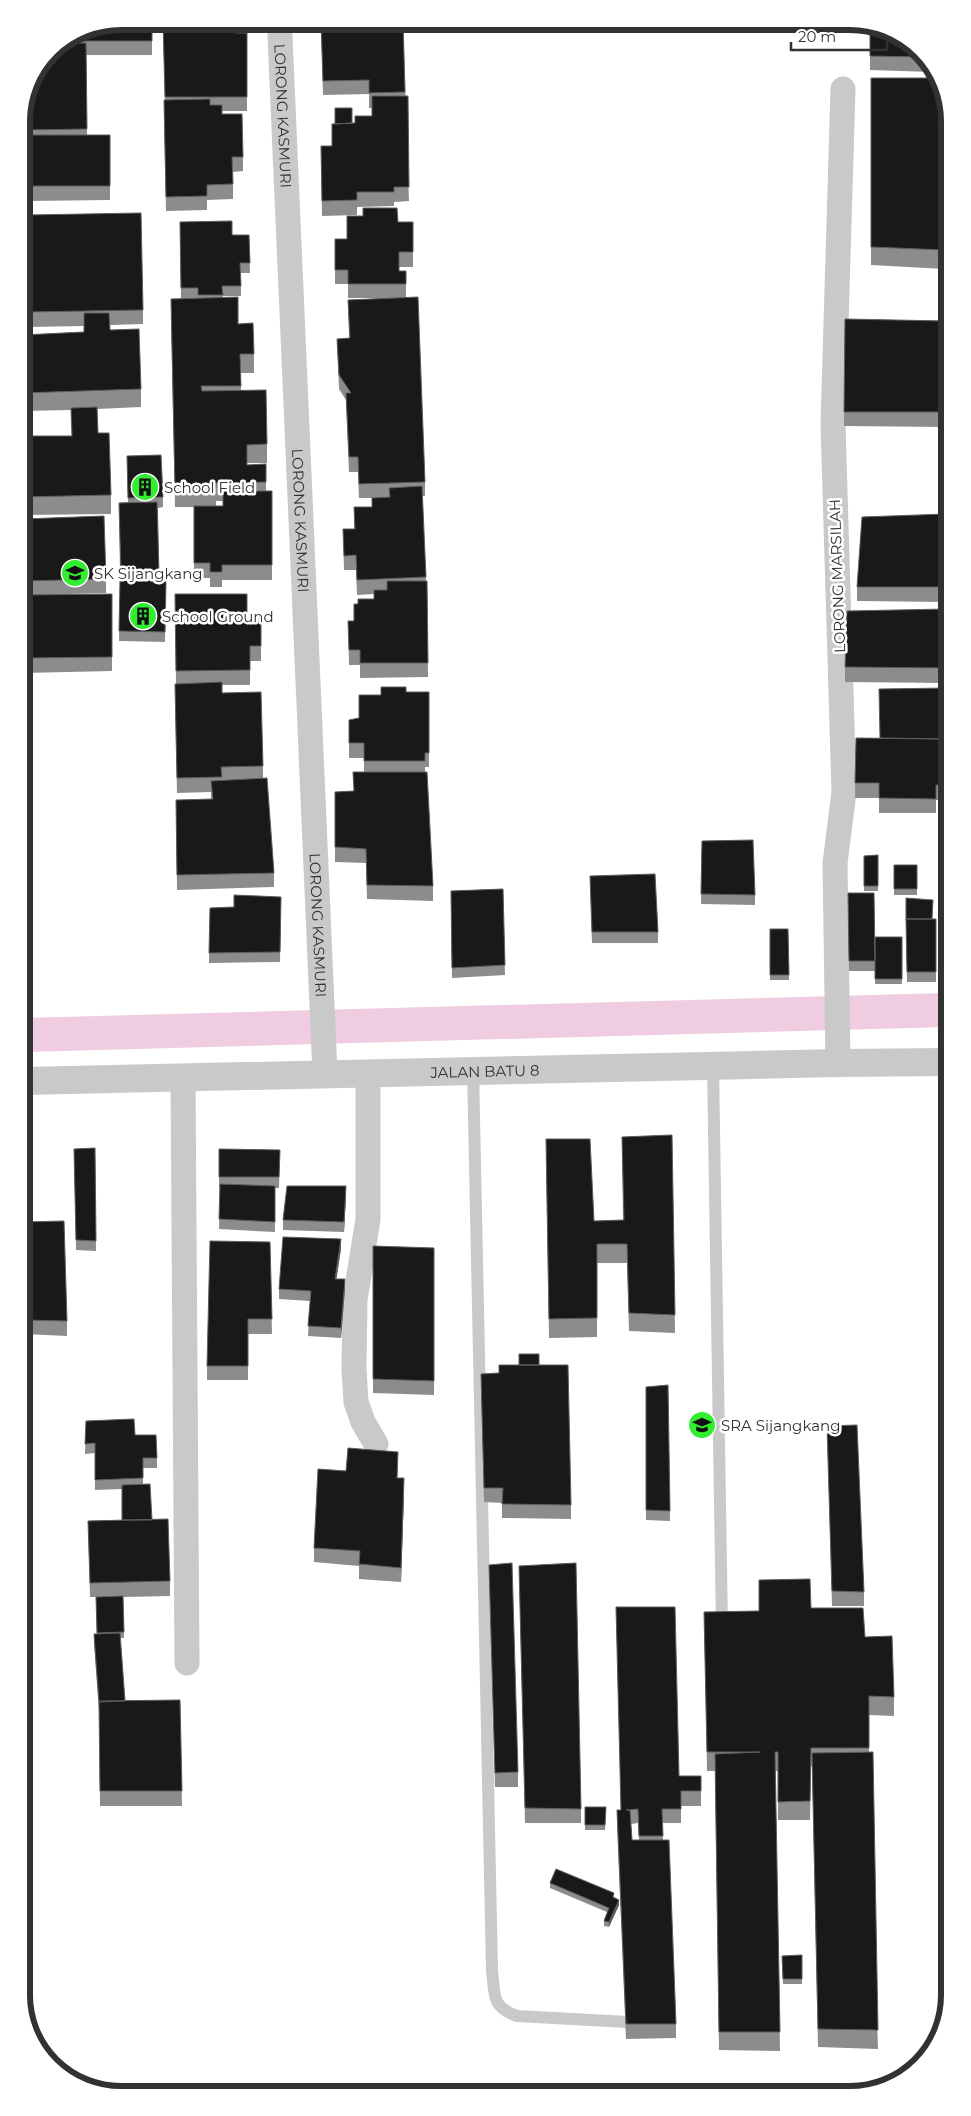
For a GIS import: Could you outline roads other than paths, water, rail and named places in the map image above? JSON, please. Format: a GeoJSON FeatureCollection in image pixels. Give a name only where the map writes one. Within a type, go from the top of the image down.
{"type":"FeatureCollection","features":[{"type":"Feature","properties":{"kind":"street","name":"LORONG KASMURI"},"geometry":{"type":"LineString","coordinates":[[280,36],[325,1063]]}},
{"type":"Feature","properties":{"kind":"street","name":"LORONG MARSILAH"},"geometry":{"type":"LineString","coordinates":[[838,1063],[835,863],[844,792],[833,424],[843,89]]}},
{"type":"Feature","properties":{"kind":"street","name":"JALAN BATU 8"},"geometry":{"type":"LineString","coordinates":[[30,1081],[183,1078],[325,1063],[368,1073],[941,1062]]}},
{"type":"Feature","properties":{"kind":"street"},"geometry":{"type":"LineString","coordinates":[[368,1073],[368,1219],[354,1300],[354,1368],[356,1402],[362,1422],[376,1444]]}},
{"type":"Feature","properties":{"kind":"street"},"geometry":{"type":"LineString","coordinates":[[183,1078],[187,1663]]}},
{"type":"Feature","properties":{"kind":"lane"},"geometry":{"type":"LineString","coordinates":[[713,1066],[722,1645]]}},
{"type":"Feature","properties":{"kind":"lane"},"geometry":{"type":"LineString","coordinates":[[473,1070],[492,1960],[496,2000],[503,2011],[517,2016],[626,2022]]}},
{"type":"Feature","properties":{"kind":"waterway"},"geometry":{"type":"LineString","coordinates":[[30,1035],[941,1010]]}},
{"type":"Feature","properties":{"kind":"place","name":"School Field"},"geometry":{"type":"Point","coordinates":[145,487]}},
{"type":"Feature","properties":{"kind":"place","name":"SK Sijangkang"},"geometry":{"type":"Point","coordinates":[75,573]}},
{"type":"Feature","properties":{"kind":"place","name":"School Ground"},"geometry":{"type":"Point","coordinates":[143,616]}},
{"type":"Feature","properties":{"kind":"place","name":"SRA Sijangkang"},"geometry":{"type":"Point","coordinates":[702,1425]}}]}
